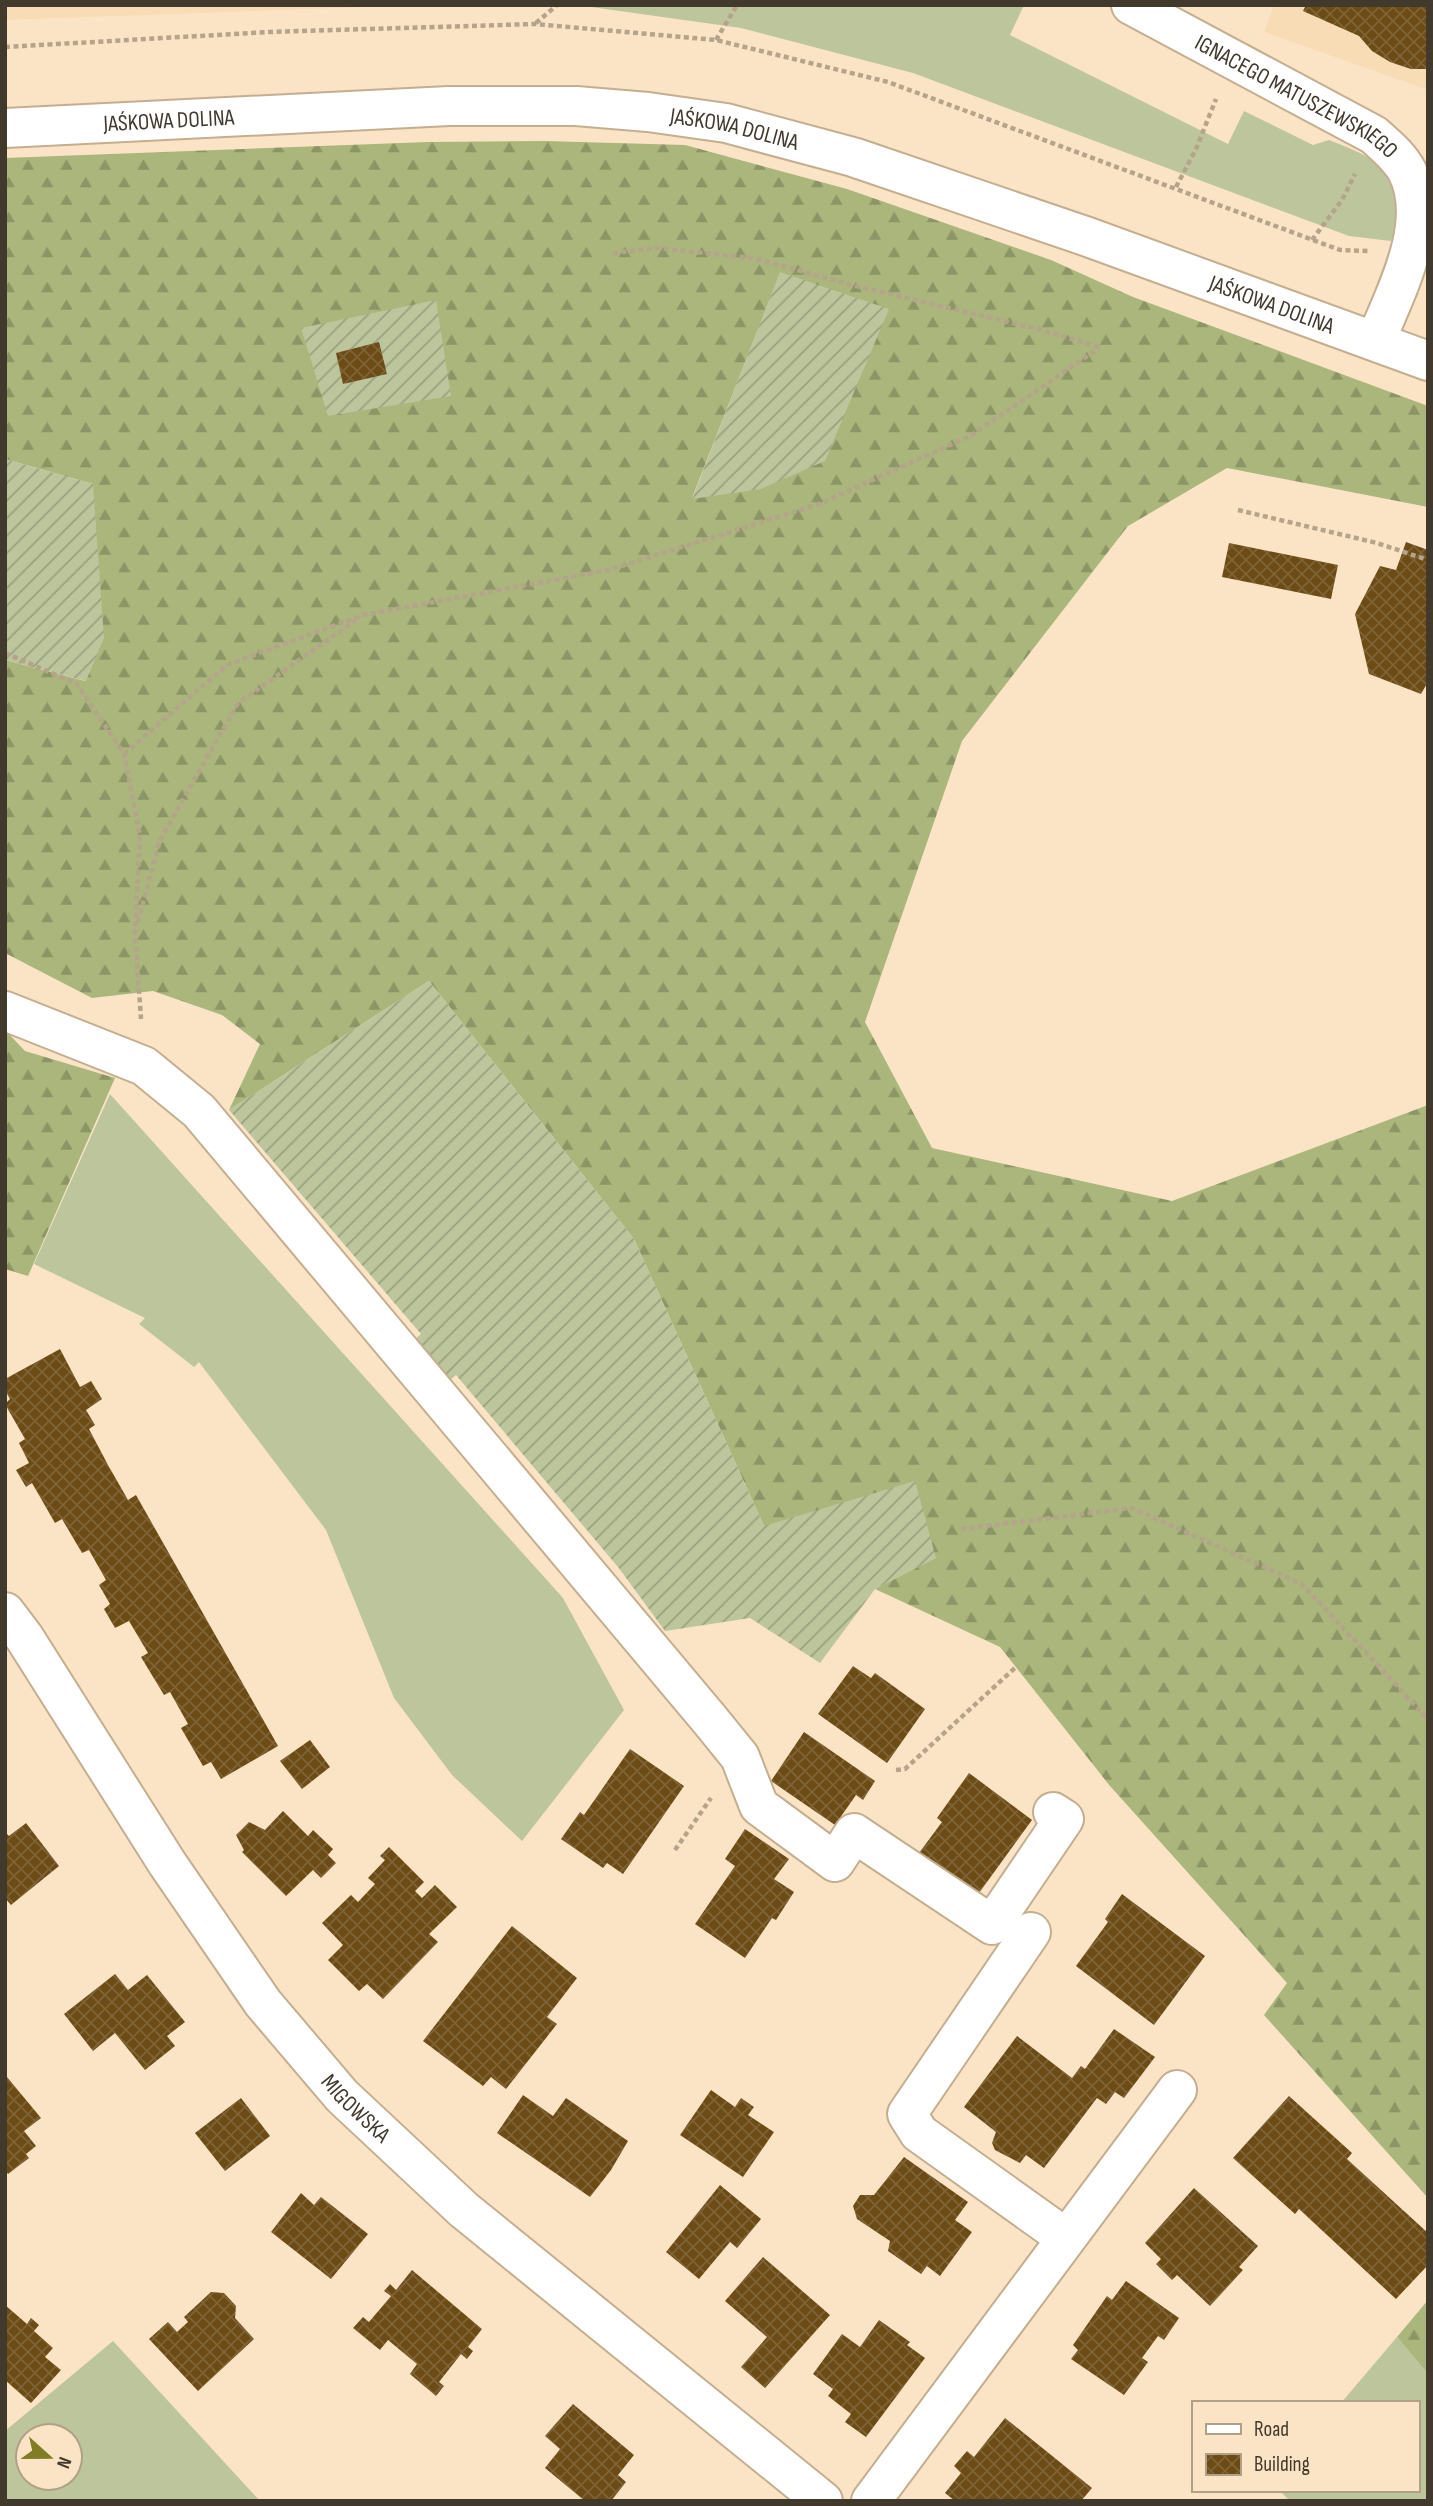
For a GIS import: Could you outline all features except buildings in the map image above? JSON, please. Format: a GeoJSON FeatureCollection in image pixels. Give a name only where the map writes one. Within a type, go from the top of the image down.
{"type":"FeatureCollection","features":[{"type":"Feature","properties":{"kind":"street","name":"IGNACEGO MATUSZEWSKIEGO"},"geometry":{"type":"LineString","coordinates":[[1131,5],[1374,135],[1396,155],[1408,172],[1417,197],[1417,224],[1408,264],[1376,340]]}},
{"type":"Feature","properties":{"kind":"street","name":"JAŚKOWA DOLINA"},"geometry":{"type":"LineString","coordinates":[[5,128],[449,106],[576,106],[648,112],[726,123],[853,157],[1101,242],[1428,361]]}},
{"type":"Feature","properties":{"kind":"street"},"geometry":{"type":"LineString","coordinates":[[5,1011],[144,1066],[199,1111],[740,1758],[759,1806],[835,1862],[854,1833],[992,1925],[1064,1819],[1053,1812]]}},
{"type":"Feature","properties":{"kind":"street","name":"MIGOWSKA"},"geometry":{"type":"LineString","coordinates":[[5,1612],[24,1637],[167,1863],[263,2003],[342,2096],[464,2210],[823,2501]]}},
{"type":"Feature","properties":{"kind":"street"},"geometry":{"type":"LineString","coordinates":[[1031,1932],[907,2114],[919,2133],[1066,2238]]}},
{"type":"Feature","properties":{"kind":"street"},"geometry":{"type":"LineString","coordinates":[[871,2501],[1177,2090]]}},
{"type":"Feature","properties":{"kind":"path"},"geometry":{"type":"LineString","coordinates":[[535,24],[557,5]]}},
{"type":"Feature","properties":{"kind":"path"},"geometry":{"type":"LineString","coordinates":[[716,40],[737,5]]}},
{"type":"Feature","properties":{"kind":"path"},"geometry":{"type":"LineString","coordinates":[[1176,187],[1196,149],[1232,58]]}},
{"type":"Feature","properties":{"kind":"path"},"geometry":{"type":"LineString","coordinates":[[124,754],[227,665],[363,615],[609,570],[819,504],[970,436],[1099,348],[1038,329],[852,285],[753,258],[656,248],[613,253]]}},
{"type":"Feature","properties":{"kind":"path"},"geometry":{"type":"LineString","coordinates":[[1238,510],[1377,542],[1428,560]]}},
{"type":"Feature","properties":{"kind":"path"},"geometry":{"type":"LineString","coordinates":[[135,933],[160,840],[239,702],[363,615]]}},
{"type":"Feature","properties":{"kind":"path"},"geometry":{"type":"LineString","coordinates":[[5,653],[77,684],[124,754],[140,835],[135,933],[144,1066]]}},
{"type":"Feature","properties":{"kind":"path"},"geometry":{"type":"LineString","coordinates":[[961,1529],[1132,1508],[1302,1584],[1428,1719]]}},
{"type":"Feature","properties":{"kind":"path"},"geometry":{"type":"LineString","coordinates":[[897,1770],[905,1769],[1017,1666]]}},
{"type":"Feature","properties":{"kind":"path"},"geometry":{"type":"LineString","coordinates":[[675,1850],[740,1758]]}},
{"type":"Feature","properties":{"kind":"shaded area"},"geometry":{"type":"Polygon","coordinates":[[[5,5],[423,5],[5,20],[5,5]]]}},
{"type":"Feature","properties":{"kind":"shaded area"},"geometry":{"type":"Polygon","coordinates":[[[1274,5],[1428,5],[1428,90],[1264,32],[1274,5]]]}},
{"type":"Feature","properties":{"kind":"green space"},"geometry":{"type":"Polygon","coordinates":[[[577,5],[1024,5],[1010,35],[1228,144],[1244,111],[1313,145],[1329,140],[1365,156],[1382,170],[1392,189],[1396,210],[1394,231],[1391,241],[1349,236],[913,73],[741,28],[577,5]]]}},
{"type":"Feature","properties":{"kind":"green space"},"geometry":{"type":"Polygon","coordinates":[[[545,141],[685,145],[847,189],[1051,260],[1133,297],[1428,406],[1428,507],[1227,468],[1128,526],[962,741],[865,1022],[932,1148],[1172,1201],[1428,1105],[1428,2198],[1264,2015],[1287,1983],[1110,1786],[1000,1647],[875,1589],[935,1558],[764,1526],[634,1239],[429,981],[229,1110],[260,1044],[222,1015],[153,991],[92,998],[5,953],[5,660],[85,681],[93,484],[5,459],[5,158],[428,142],[545,141]],[[780,273],[692,498],[888,309],[780,273]]]}},
{"type":"Feature","properties":{"kind":"green space"},"geometry":{"type":"Polygon","coordinates":[[[780,272],[889,309],[825,461],[761,489],[692,499],[780,272]]]}},
{"type":"Feature","properties":{"kind":"green space"},"geometry":{"type":"Polygon","coordinates":[[[436,300],[451,396],[328,416],[301,328],[436,300]]]}},
{"type":"Feature","properties":{"kind":"green space"},"geometry":{"type":"Polygon","coordinates":[[[5,459],[93,484],[104,638],[86,681],[5,660],[5,459]]]}},
{"type":"Feature","properties":{"kind":"green space"},"geometry":{"type":"Polygon","coordinates":[[[429,981],[634,1239],[764,1526],[915,1481],[936,1558],[875,1589],[820,1663],[750,1618],[665,1631],[618,1567],[456,1375],[445,1384],[411,1343],[421,1334],[229,1110],[429,981]]]}},
{"type":"Feature","properties":{"kind":"green space"},"geometry":{"type":"Polygon","coordinates":[[[5,1030],[25,1051],[115,1078],[28,1276],[5,1269],[5,1030]]]}},
{"type":"Feature","properties":{"kind":"green space"},"geometry":{"type":"Polygon","coordinates":[[[110,1094],[563,1598],[624,1710],[522,1841],[452,1775],[394,1698],[326,1530],[199,1362],[194,1367],[139,1324],[145,1318],[34,1264],[110,1094]]]}},
{"type":"Feature","properties":{"kind":"green space"},"geometry":{"type":"Polygon","coordinates":[[[1428,2300],[1428,2374],[1397,2337],[1428,2300]]]}},
{"type":"Feature","properties":{"kind":"green space"},"geometry":{"type":"Polygon","coordinates":[[[1397,2337],[1428,2374],[1428,2501],[1290,2501],[1281,2492],[1419,2492],[1419,2401],[1343,2401],[1397,2337]]]}},
{"type":"Feature","properties":{"kind":"green space"},"geometry":{"type":"Polygon","coordinates":[[[113,2341],[260,2501],[5,2501],[5,2431],[14,2424],[14,2492],[84,2492],[84,2422],[16,2422],[113,2341]]]}}]}
